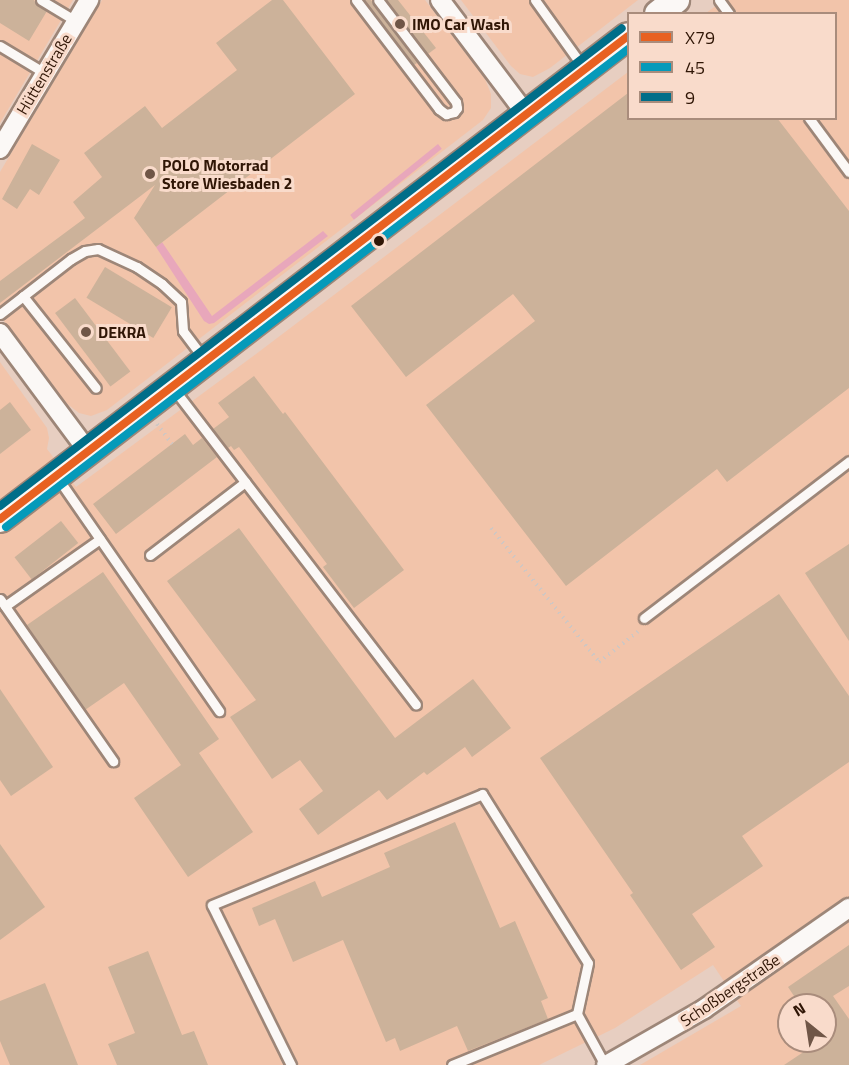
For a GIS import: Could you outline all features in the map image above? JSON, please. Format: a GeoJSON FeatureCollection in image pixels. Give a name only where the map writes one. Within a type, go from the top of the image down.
{"type":"FeatureCollection","features":[{"type":"Feature","properties":{"kind":"street","name":"Hüttenstraße"},"geometry":{"type":"LineString","coordinates":[[0,149],[89,0]]}},
{"type":"Feature","properties":{"kind":"street"},"geometry":{"type":"LineString","coordinates":[[440,0],[526,114]]}},
{"type":"Feature","properties":{"kind":"street"},"geometry":{"type":"LineString","coordinates":[[661,12],[676,0]]}},
{"type":"Feature","properties":{"kind":"street"},"geometry":{"type":"LineString","coordinates":[[0,519],[204,359],[627,37]]}},
{"type":"Feature","properties":{"kind":"street"},"geometry":{"type":"LineString","coordinates":[[0,333],[87,450]]}},
{"type":"Feature","properties":{"kind":"street","name":"Schoßbergstraße"},"geometry":{"type":"LineString","coordinates":[[605,1065],[704,1009],[849,908]]}},
{"type":"Feature","properties":{"kind":"lane"},"geometry":{"type":"LineString","coordinates":[[41,0],[76,21]]}},
{"type":"Feature","properties":{"kind":"lane"},"geometry":{"type":"LineString","coordinates":[[356,0],[442,112],[448,115],[454,112],[457,108],[456,102],[378,0]]}},
{"type":"Feature","properties":{"kind":"lane"},"geometry":{"type":"LineString","coordinates":[[535,0],[584,69]]}},
{"type":"Feature","properties":{"kind":"lane"},"geometry":{"type":"LineString","coordinates":[[0,46],[45,73]]}},
{"type":"Feature","properties":{"kind":"lane"},"geometry":{"type":"LineString","coordinates":[[810,120],[849,172]]}},
{"type":"Feature","properties":{"kind":"lane"},"geometry":{"type":"LineString","coordinates":[[0,314],[71,259],[85,251],[98,249],[137,267],[162,284],[181,302],[183,331],[204,359]]}},
{"type":"Feature","properties":{"kind":"lane"},"geometry":{"type":"LineString","coordinates":[[23,296],[96,388]]}},
{"type":"Feature","properties":{"kind":"lane"},"geometry":{"type":"LineString","coordinates":[[172,386],[416,705]]}},
{"type":"Feature","properties":{"kind":"lane"},"geometry":{"type":"LineString","coordinates":[[644,618],[849,461]]}},
{"type":"Feature","properties":{"kind":"lane"},"geometry":{"type":"LineString","coordinates":[[56,475],[219,711]]}},
{"type":"Feature","properties":{"kind":"lane"},"geometry":{"type":"LineString","coordinates":[[150,555],[245,482]]}},
{"type":"Feature","properties":{"kind":"lane"},"geometry":{"type":"LineString","coordinates":[[100,539],[3,602],[112,761]]}},
{"type":"Feature","properties":{"kind":"lane"},"geometry":{"type":"LineString","coordinates":[[291,1065],[212,905],[482,794],[588,963],[577,1014],[605,1065]]}},
{"type":"Feature","properties":{"kind":"lane"},"geometry":{"type":"LineString","coordinates":[[452,1065],[577,1014]]}},
{"type":"Feature","properties":{"kind":"path"},"geometry":{"type":"LineString","coordinates":[[491,528],[599,662],[639,633],[644,618]]}},
{"type":"Feature","properties":{"kind":"shaded area"},"geometry":{"type":"Polygon","coordinates":[[[0,0],[73,0],[0,123],[0,0]]]}},
{"type":"Feature","properties":{"kind":"shaded area"},"geometry":{"type":"Polygon","coordinates":[[[102,0],[425,0],[485,79],[491,94],[491,108],[483,120],[107,410],[91,416],[79,413],[66,403],[0,316],[0,172],[102,0]]]}},
{"type":"Feature","properties":{"kind":"shaded area"},"geometry":{"type":"Polygon","coordinates":[[[461,0],[638,0],[550,68],[533,77],[520,74],[511,66],[461,0]]]}},
{"type":"Feature","properties":{"kind":"shaded area"},"geometry":{"type":"Polygon","coordinates":[[[724,0],[849,0],[849,1065],[640,1065],[741,1006],[713,965],[615,1028],[539,1065],[0,1065],[0,362],[47,428],[49,438],[47,449],[76,487],[260,351],[627,73],[627,120],[837,120],[837,12],[707,12],[724,0]]]}},
{"type":"Feature","properties":{"kind":"shaded area"},"geometry":{"type":"Polygon","coordinates":[[[438,144],[442,149],[354,220],[350,215],[438,144]]]}},
{"type":"Feature","properties":{"kind":"shaded area"},"geometry":{"type":"Polygon","coordinates":[[[323,231],[328,236],[214,323],[209,324],[204,321],[156,247],[162,242],[212,316],[323,231]]]}},
{"type":"Feature","properties":{"kind":"building"},"geometry":{"type":"Polygon","coordinates":[[[0,0],[34,0],[37,5],[47,11],[29,41],[0,23],[0,0]]]}},
{"type":"Feature","properties":{"kind":"building"},"geometry":{"type":"Polygon","coordinates":[[[272,0],[283,0],[355,94],[156,247],[134,218],[155,185],[0,303],[0,281],[85,218],[73,202],[102,177],[84,153],[145,106],[162,128],[237,70],[216,43],[272,0]]]}},
{"type":"Feature","properties":{"kind":"building"},"geometry":{"type":"Polygon","coordinates":[[[364,0],[371,0],[417,63],[414,65],[364,0]]]}},
{"type":"Feature","properties":{"kind":"building"},"geometry":{"type":"Polygon","coordinates":[[[386,0],[398,0],[436,48],[428,54],[386,0]]]}},
{"type":"Feature","properties":{"kind":"building"},"geometry":{"type":"Polygon","coordinates":[[[627,94],[627,120],[779,120],[849,211],[849,388],[727,482],[717,469],[566,586],[426,405],[535,321],[513,294],[406,377],[351,306],[627,94]]]}},
{"type":"Feature","properties":{"kind":"building"},"geometry":{"type":"Polygon","coordinates":[[[32,144],[60,160],[39,195],[30,189],[17,209],[2,199],[32,144]]]}},
{"type":"Feature","properties":{"kind":"building"},"geometry":{"type":"Polygon","coordinates":[[[105,267],[172,307],[153,338],[86,298],[105,267]]]}},
{"type":"Feature","properties":{"kind":"building"},"geometry":{"type":"Polygon","coordinates":[[[75,298],[130,371],[110,387],[55,313],[75,298]]]}},
{"type":"Feature","properties":{"kind":"building"},"geometry":{"type":"Polygon","coordinates":[[[254,376],[283,414],[285,412],[404,570],[354,608],[323,567],[327,564],[239,447],[234,450],[231,446],[228,448],[213,429],[229,417],[218,403],[254,376]]]}},
{"type":"Feature","properties":{"kind":"building"},"geometry":{"type":"Polygon","coordinates":[[[10,402],[31,430],[0,454],[0,410],[10,402]]]}},
{"type":"Feature","properties":{"kind":"building"},"geometry":{"type":"Polygon","coordinates":[[[185,434],[193,445],[202,438],[217,457],[116,534],[93,504],[185,434]]]}},
{"type":"Feature","properties":{"kind":"building"},"geometry":{"type":"Polygon","coordinates":[[[61,521],[78,543],[32,579],[15,557],[61,521]]]}},
{"type":"Feature","properties":{"kind":"building"},"geometry":{"type":"Polygon","coordinates":[[[239,528],[395,738],[473,679],[511,728],[472,757],[465,747],[427,775],[424,772],[387,800],[379,790],[318,835],[299,809],[323,791],[300,760],[272,779],[230,717],[256,700],[167,581],[239,528]]]}},
{"type":"Feature","properties":{"kind":"building"},"geometry":{"type":"Polygon","coordinates":[[[849,544],[849,641],[805,573],[849,544]]]}},
{"type":"Feature","properties":{"kind":"building"},"geometry":{"type":"Polygon","coordinates":[[[103,572],[219,739],[199,753],[253,832],[188,877],[134,798],[181,765],[124,683],[85,710],[27,625],[103,572]]]}},
{"type":"Feature","properties":{"kind":"building"},"geometry":{"type":"Polygon","coordinates":[[[779,594],[849,696],[849,762],[742,836],[763,866],[692,914],[715,947],[681,970],[630,895],[633,893],[540,758],[779,594]]]}},
{"type":"Feature","properties":{"kind":"building"},"geometry":{"type":"Polygon","coordinates":[[[0,689],[53,767],[11,796],[0,780],[0,689]]]}},
{"type":"Feature","properties":{"kind":"building"},"geometry":{"type":"Polygon","coordinates":[[[455,822],[500,928],[515,921],[548,998],[541,1001],[548,1019],[468,1051],[457,1026],[400,1051],[395,1038],[386,1042],[343,940],[293,962],[275,919],[259,926],[252,908],[315,881],[322,897],[390,867],[384,853],[455,822]]]}},
{"type":"Feature","properties":{"kind":"building"},"geometry":{"type":"Polygon","coordinates":[[[0,844],[45,907],[0,940],[0,844]]]}},
{"type":"Feature","properties":{"kind":"building"},"geometry":{"type":"Polygon","coordinates":[[[849,945],[849,986],[837,994],[792,993],[788,987],[849,945]]]}},
{"type":"Feature","properties":{"kind":"building"},"geometry":{"type":"Polygon","coordinates":[[[148,951],[182,1035],[194,1031],[208,1065],[117,1065],[108,1044],[135,1033],[108,967],[148,951]]]}},
{"type":"Feature","properties":{"kind":"building"},"geometry":{"type":"Polygon","coordinates":[[[45,983],[78,1065],[10,1065],[0,1041],[0,1001],[45,983]]]}},
{"type":"Feature","properties":{"kind":"building"},"geometry":{"type":"Polygon","coordinates":[[[837,1002],[849,1019],[849,1065],[784,1065],[802,1053],[837,1053],[837,1002]]]}},
{"type":"Feature","properties":{"kind":"transit line","name":"9"},"geometry":{"type":"LineString","coordinates":[[0,506],[622,28]]}},
{"type":"Feature","properties":{"kind":"transit line","name":"X79"},"geometry":{"type":"LineString","coordinates":[[0,519],[627,37]]}},
{"type":"Feature","properties":{"kind":"transit line","name":"45"},"geometry":{"type":"LineString","coordinates":[[6,527],[627,50]]}},
{"type":"Feature","properties":{"kind":"place","name":"IMO Car Wash"},"geometry":{"type":"Point","coordinates":[400,24]}},
{"type":"Feature","properties":{"kind":"place","name":"POLO Motorrad Store Wiesbaden 2"},"geometry":{"type":"Point","coordinates":[150,174]}},
{"type":"Feature","properties":{"kind":"place","name":"DEKRA"},"geometry":{"type":"Point","coordinates":[86,332]}}]}
